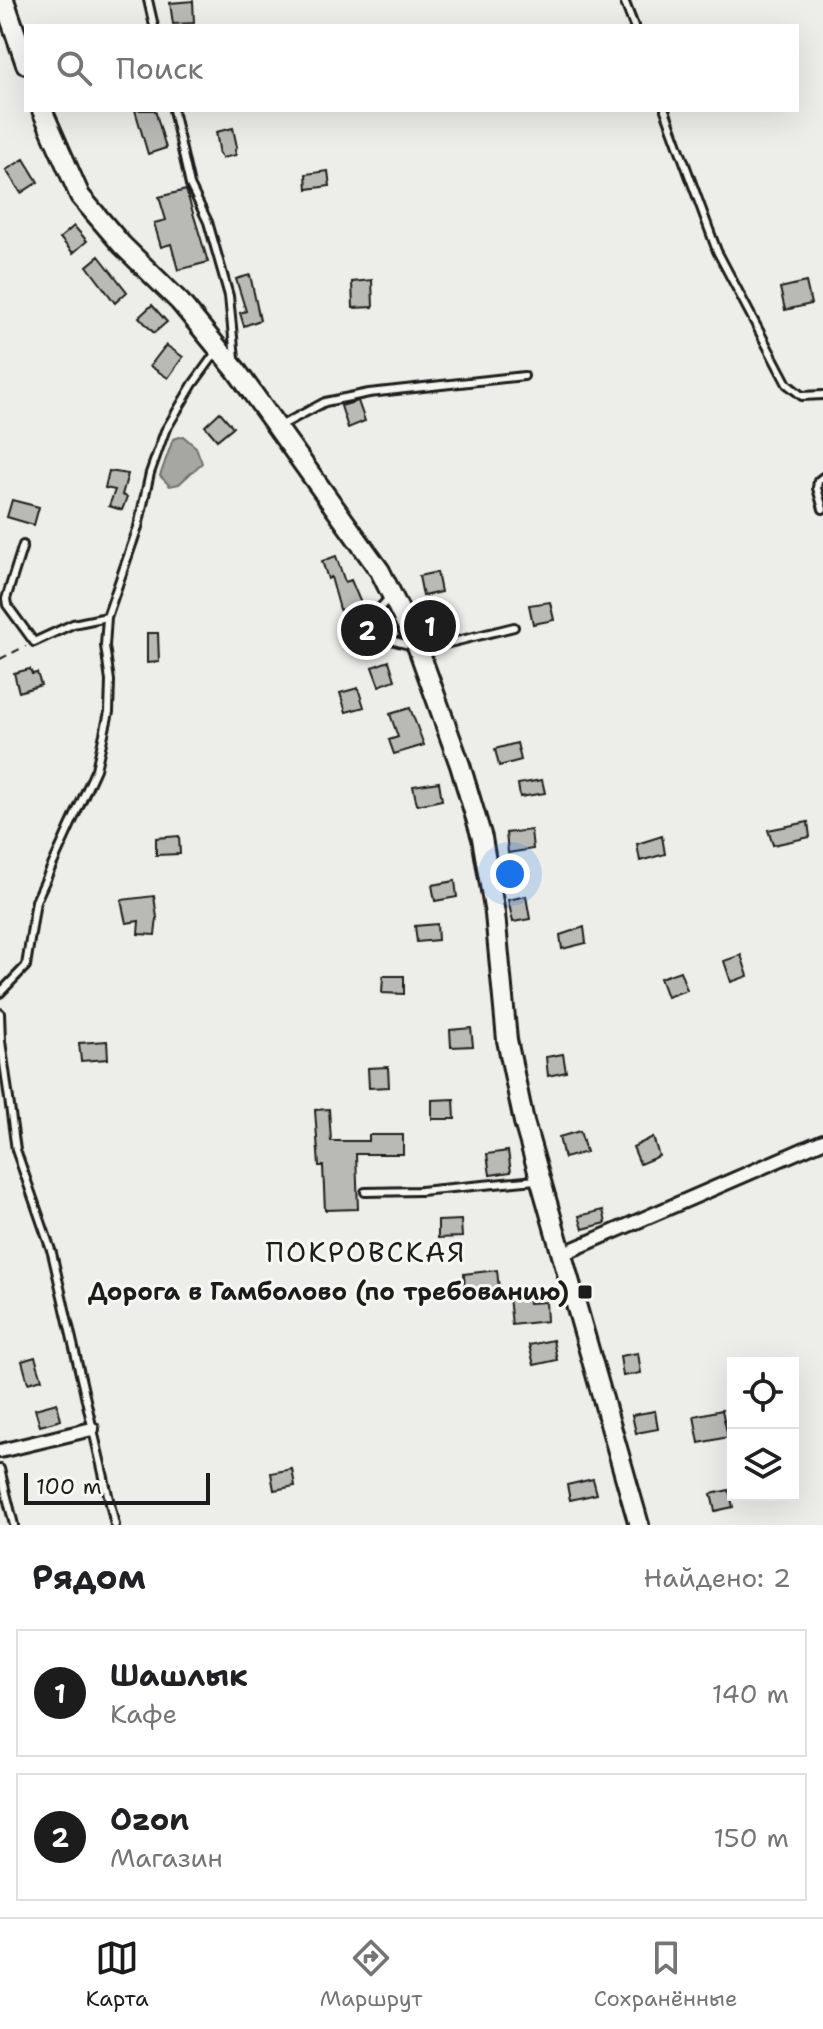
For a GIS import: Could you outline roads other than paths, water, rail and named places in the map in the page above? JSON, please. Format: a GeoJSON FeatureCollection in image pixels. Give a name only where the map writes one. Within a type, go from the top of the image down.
{"type":"FeatureCollection","features":[{"type":"Feature","properties":{"kind":"main road"},"geometry":{"type":"LineString","coordinates":[[4,0],[24,58]]}},
{"type":"Feature","properties":{"kind":"main road"},"geometry":{"type":"LineString","coordinates":[[43,112],[80,196],[122,245],[180,302],[236,370],[361,542],[393,594],[418,649],[460,765],[482,838],[495,914],[507,1040],[524,1122],[639,1525]]}},
{"type":"Feature","properties":{"kind":"street"},"geometry":{"type":"LineString","coordinates":[[562,1254],[823,1141]]}},
{"type":"Feature","properties":{"kind":"street"},"geometry":{"type":"LineString","coordinates":[[0,1451],[92,1429]]}},
{"type":"Feature","properties":{"kind":"lane"},"geometry":{"type":"LineString","coordinates":[[148,0],[154,24]]}},
{"type":"Feature","properties":{"kind":"lane"},"geometry":{"type":"LineString","coordinates":[[624,0],[633,24]]}},
{"type":"Feature","properties":{"kind":"lane"},"geometry":{"type":"LineString","coordinates":[[173,112],[190,185],[208,222],[229,296],[236,370]]}},
{"type":"Feature","properties":{"kind":"lane"},"geometry":{"type":"LineString","coordinates":[[666,112],[717,251],[787,384],[802,396],[823,395]]}},
{"type":"Feature","properties":{"kind":"lane"},"geometry":{"type":"LineString","coordinates":[[0,993],[26,966],[36,901],[96,769],[109,712],[110,681],[105,646],[107,617],[138,527],[150,473],[165,431],[219,348]]}},
{"type":"Feature","properties":{"kind":"lane"},"geometry":{"type":"LineString","coordinates":[[278,428],[325,402],[369,393],[524,376]]}},
{"type":"Feature","properties":{"kind":"lane"},"geometry":{"type":"LineString","coordinates":[[823,477],[817,484],[823,509]]}},
{"type":"Feature","properties":{"kind":"lane"},"geometry":{"type":"LineString","coordinates":[[23,545],[6,599],[7,605],[34,642],[73,624],[107,617]]}},
{"type":"Feature","properties":{"kind":"lane"},"geometry":{"type":"LineString","coordinates":[[418,649],[514,627]]}},
{"type":"Feature","properties":{"kind":"lane"},"geometry":{"type":"LineString","coordinates":[[0,1013],[16,1150],[52,1253],[115,1525]]}},
{"type":"Feature","properties":{"kind":"lane"},"geometry":{"type":"LineString","coordinates":[[365,1192],[420,1191],[539,1180]]}},
{"type":"Feature","properties":{"kind":"lane"},"geometry":{"type":"LineString","coordinates":[[0,1469],[14,1525]]}},
{"type":"Feature","properties":{"kind":"place","name":"Шашлык"},"geometry":{"type":"Point","coordinates":[430,626]}},
{"type":"Feature","properties":{"kind":"place","name":"Ozon"},"geometry":{"type":"Point","coordinates":[367,630]}},
{"type":"Feature","properties":{"kind":"place","name":"Дорога в Гамболово (по требованию)"},"geometry":{"type":"Point","coordinates":[585,1292]}},
{"type":"Feature","properties":{"kind":"district","name":"ПОКРОВСКАЯ"},"geometry":{"type":"Point","coordinates":[366,1252]}}]}
